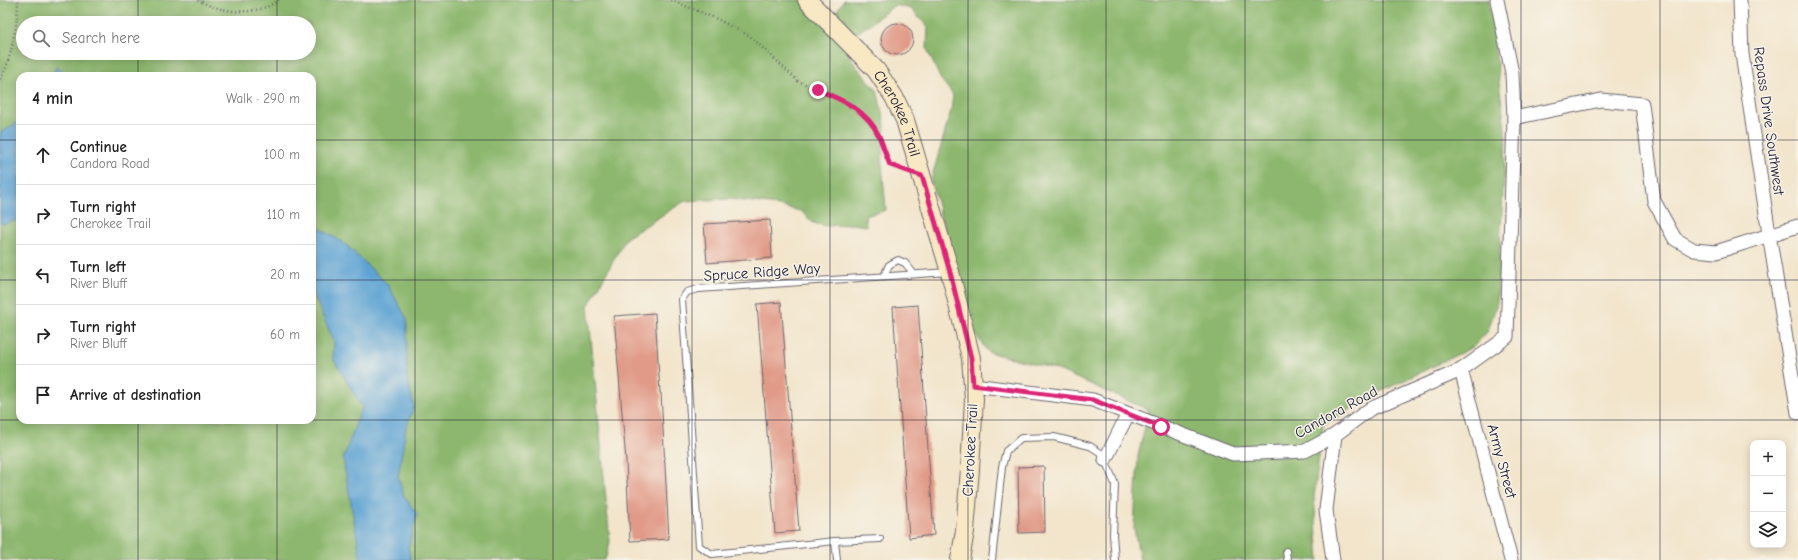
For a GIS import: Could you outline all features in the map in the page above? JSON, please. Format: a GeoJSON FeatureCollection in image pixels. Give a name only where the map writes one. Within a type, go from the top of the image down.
{"type":"FeatureCollection","features":[{"type":"Feature","properties":{"kind":"street","name":"Cherokee Trail"},"geometry":{"type":"LineString","coordinates":[[807,0],[876,70],[887,86],[904,120],[950,272],[971,358],[973,385],[970,469],[965,531],[960,560]]}},
{"type":"Feature","properties":{"kind":"street"},"geometry":{"type":"LineString","coordinates":[[1497,0],[1512,73],[1514,118],[1601,100],[1642,104],[1654,201],[1675,239],[1694,250],[1716,252],[1798,226]]}},
{"type":"Feature","properties":{"kind":"street","name":"Repass Drive Southwest"},"geometry":{"type":"LineString","coordinates":[[1740,0],[1742,54],[1798,413]]}},
{"type":"Feature","properties":{"kind":"street","name":"Candora Road"},"geometry":{"type":"LineString","coordinates":[[973,385],[1093,400],[1233,454],[1305,451],[1335,435],[1370,409],[1461,370],[1507,337],[1514,118]]}},
{"type":"Feature","properties":{"kind":"street","name":"Army Street"},"geometry":{"type":"LineString","coordinates":[[1461,370],[1511,560]]}},
{"type":"Feature","properties":{"kind":"street"},"geometry":{"type":"LineString","coordinates":[[1105,460],[1128,414]]}},
{"type":"Feature","properties":{"kind":"street"},"geometry":{"type":"LineString","coordinates":[[1333,560],[1326,510],[1335,435]]}},
{"type":"Feature","properties":{"kind":"lane"},"geometry":{"type":"LineString","coordinates":[[884,276],[889,265],[898,260],[905,263],[914,274]]}},
{"type":"Feature","properties":{"kind":"lane","name":"Spruce Ridge Way"},"geometry":{"type":"LineString","coordinates":[[835,541],[712,554],[699,546],[682,299],[687,292],[698,289],[950,272]]}},
{"type":"Feature","properties":{"kind":"lane"},"geometry":{"type":"LineString","coordinates":[[992,560],[1002,466],[1006,451],[1021,438],[1054,437],[1090,446],[1101,454],[1105,460],[1115,484],[1113,535],[1115,560]]}},
{"type":"Feature","properties":{"kind":"lane"},"geometry":{"type":"LineString","coordinates":[[837,560],[835,541],[880,539]]}},
{"type":"Feature","properties":{"kind":"lane"},"geometry":{"type":"LineString","coordinates":[[1286,551],[1287,560]]}},
{"type":"Feature","properties":{"kind":"path"},"geometry":{"type":"LineString","coordinates":[[18,0],[18,16]]}},
{"type":"Feature","properties":{"kind":"path"},"geometry":{"type":"LineString","coordinates":[[198,0],[214,8],[230,11],[260,9],[278,0]]}},
{"type":"Feature","properties":{"kind":"path"},"geometry":{"type":"LineString","coordinates":[[671,0],[715,18],[750,36],[798,81],[848,103],[868,120],[879,136],[890,165],[922,176]]}},
{"type":"Feature","properties":{"kind":"path"},"geometry":{"type":"LineString","coordinates":[[0,79],[10,51],[16,25]]}},
{"type":"Feature","properties":{"kind":"green space"},"geometry":{"type":"Polygon","coordinates":[[[0,0],[807,0],[829,22],[856,66],[877,90],[885,125],[882,165],[886,210],[865,216],[866,226],[853,224],[827,226],[813,223],[801,211],[770,204],[729,199],[685,201],[626,238],[588,306],[610,542],[605,560],[0,560],[0,0]]]}},
{"type":"Feature","properties":{"kind":"green space"},"geometry":{"type":"Polygon","coordinates":[[[844,0],[1489,0],[1506,137],[1497,303],[1488,331],[1473,347],[1378,393],[1323,425],[1314,497],[1319,560],[1140,560],[1134,528],[1138,456],[1149,410],[1056,369],[988,352],[971,328],[931,180],[951,111],[953,95],[940,78],[927,49],[928,27],[911,9],[895,5],[856,34],[834,15],[844,0]]]}},
{"type":"Feature","properties":{"kind":"water"},"geometry":{"type":"Polygon","coordinates":[[[56,67],[63,72],[54,72],[56,67]]]}},
{"type":"Feature","properties":{"kind":"water"},"geometry":{"type":"Polygon","coordinates":[[[16,123],[16,220],[4,224],[0,223],[0,133],[16,123]]]}},
{"type":"Feature","properties":{"kind":"water"},"geometry":{"type":"Polygon","coordinates":[[[316,226],[344,243],[388,285],[407,319],[407,376],[414,406],[406,428],[398,477],[404,496],[417,514],[408,548],[411,560],[361,560],[343,459],[362,407],[333,358],[334,342],[316,300],[316,226]]]}},
{"type":"Feature","properties":{"kind":"building"},"geometry":{"type":"Polygon","coordinates":[[[897,23],[903,24],[910,30],[913,39],[912,45],[906,52],[897,55],[891,54],[884,48],[881,39],[882,33],[888,26],[897,23]]]}},
{"type":"Feature","properties":{"kind":"building"},"geometry":{"type":"Polygon","coordinates":[[[770,220],[772,258],[707,263],[704,224],[770,220]]]}},
{"type":"Feature","properties":{"kind":"building"},"geometry":{"type":"Polygon","coordinates":[[[781,302],[799,531],[775,533],[757,304],[781,302]]]}},
{"type":"Feature","properties":{"kind":"building"},"geometry":{"type":"Polygon","coordinates":[[[918,305],[934,535],[909,538],[893,307],[918,305]]]}},
{"type":"Feature","properties":{"kind":"building"},"geometry":{"type":"Polygon","coordinates":[[[655,313],[669,539],[630,541],[626,461],[614,316],[655,313]]]}},
{"type":"Feature","properties":{"kind":"building"},"geometry":{"type":"Polygon","coordinates":[[[1044,466],[1045,532],[1019,533],[1018,467],[1044,466]]]}},
{"type":"Feature","properties":{"kind":"route"},"geometry":{"type":"LineString","coordinates":[[818,90],[848,103],[860,111],[879,136],[890,165],[922,176],[950,272],[971,358],[973,385],[1093,400],[1161,427]]}}]}
